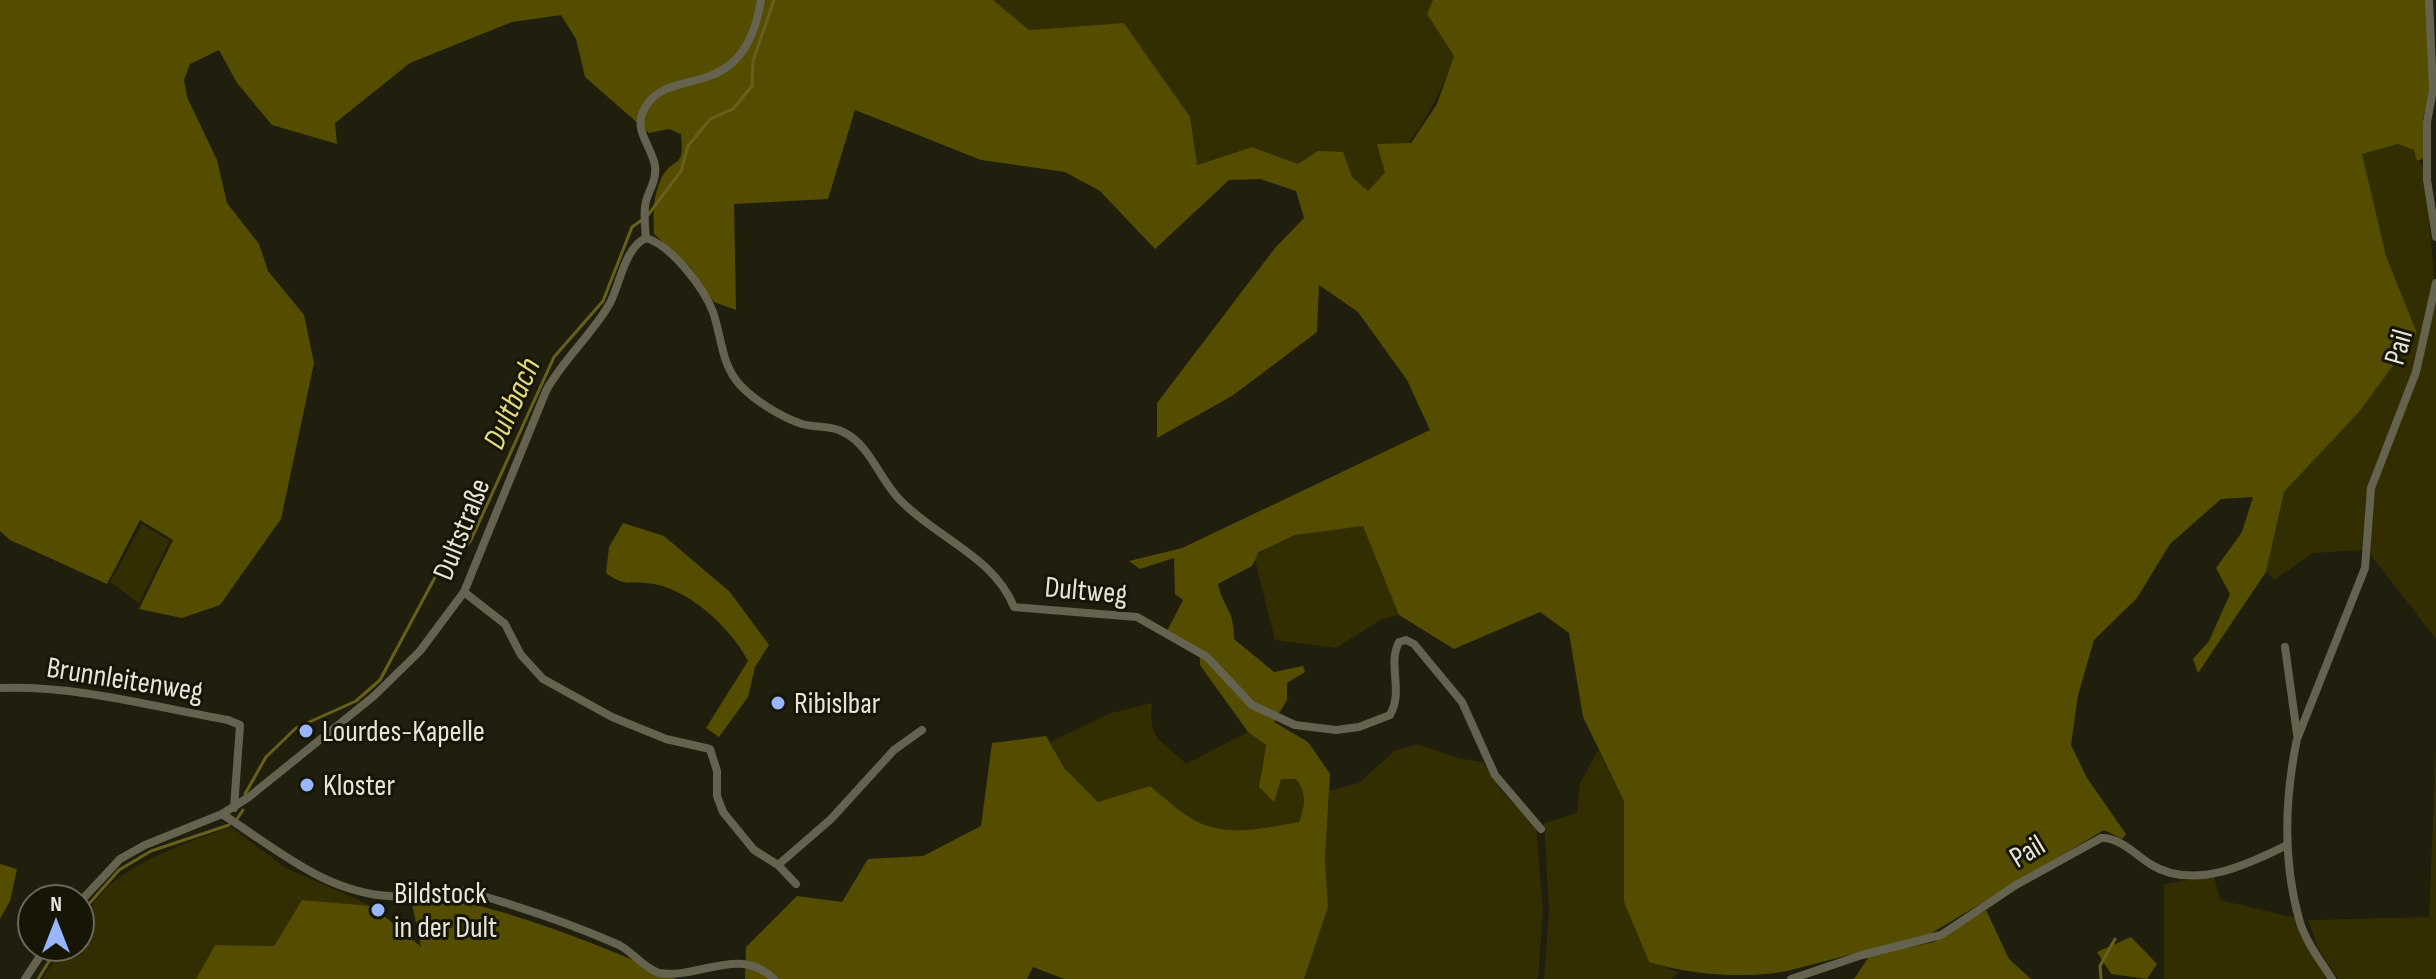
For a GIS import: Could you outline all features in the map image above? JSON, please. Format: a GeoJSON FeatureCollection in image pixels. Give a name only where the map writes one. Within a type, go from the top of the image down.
{"type":"FeatureCollection","features":[{"type":"Feature","properties":{"kind":"street"},"geometry":{"type":"LineString","coordinates":[[646,238],[645,216],[656,169],[641,128],[642,113],[661,92],[731,67],[748,43],[761,0]]}},
{"type":"Feature","properties":{"kind":"street"},"geometry":{"type":"LineString","coordinates":[[2429,0],[2433,90],[2427,122],[2427,180],[2436,237]]}},
{"type":"Feature","properties":{"kind":"street","name":"Dultstraße"},"geometry":{"type":"LineString","coordinates":[[96,885],[120,859],[145,845],[234,808],[374,696],[420,651],[464,592],[546,391],[565,359],[609,304],[632,250],[638,241],[646,238]]}},
{"type":"Feature","properties":{"kind":"street","name":"Dultweg"},"geometry":{"type":"LineString","coordinates":[[646,238],[666,248],[683,266],[712,310],[725,359],[740,385],[779,413],[802,424],[844,432],[859,443],[901,501],[991,571],[1014,607],[1137,617],[1207,657],[1252,705],[1295,725],[1313,728],[1359,727],[1390,715],[1398,692],[1395,651],[1399,642],[1406,640],[1414,644],[1462,702],[1495,775],[1541,829]]}},
{"type":"Feature","properties":{"kind":"street","name":"Pail"},"geometry":{"type":"LineString","coordinates":[[2297,739],[2365,568],[2371,488],[2416,372],[2436,283]]}},
{"type":"Feature","properties":{"kind":"street"},"geometry":{"type":"LineString","coordinates":[[464,592],[505,624],[521,655],[543,679],[612,717],[666,739],[710,749],[717,771],[717,796],[723,812],[754,850],[778,865],[796,884]]}},
{"type":"Feature","properties":{"kind":"street","name":"Pail"},"geometry":{"type":"LineString","coordinates":[[2285,647],[2296,712],[2297,739],[2288,796],[2287,845],[2299,919],[2312,949],[2332,979]]}},
{"type":"Feature","properties":{"kind":"street","name":"Brunnleitenweg"},"geometry":{"type":"LineString","coordinates":[[0,688],[62,690],[228,720],[240,725],[234,808]]}},
{"type":"Feature","properties":{"kind":"street"},"geometry":{"type":"LineString","coordinates":[[778,865],[831,819],[894,750],[922,730]]}},
{"type":"Feature","properties":{"kind":"street"},"geometry":{"type":"LineString","coordinates":[[222,814],[282,856],[362,893],[393,897],[465,891],[623,947],[656,972],[705,973],[741,962],[757,967],[774,979]]}},
{"type":"Feature","properties":{"kind":"street","name":"Pail"},"geometry":{"type":"LineString","coordinates":[[1791,979],[1862,955],[1941,935],[2025,879],[2101,838],[2115,840],[2153,866],[2182,875],[2246,865],[2287,845]]}},
{"type":"Feature","properties":{"kind":"shaded area"},"geometry":{"type":"Polygon","coordinates":[[[0,0],[993,0],[1029,30],[1124,23],[1190,117],[1197,165],[1252,147],[1298,164],[1318,151],[1343,152],[1352,177],[1368,191],[1385,172],[1377,144],[1411,143],[1437,104],[1454,56],[1427,14],[1433,0],[2426,0],[2430,90],[2423,119],[2424,158],[2417,161],[2414,150],[2398,144],[2362,154],[2386,256],[2417,333],[2359,412],[2284,492],[2266,572],[2198,673],[2193,659],[2209,641],[2230,594],[2216,568],[2242,532],[2253,497],[2221,499],[2170,544],[2137,598],[2094,640],[2078,695],[2071,745],[2087,778],[2126,834],[2122,839],[2104,830],[1930,934],[1772,973],[1700,973],[1649,962],[1624,902],[1624,801],[1583,717],[1569,633],[1540,612],[1454,649],[1399,615],[1363,526],[1295,535],[1259,552],[1252,566],[1218,584],[1231,615],[1234,639],[1274,672],[1303,666],[1305,672],[1287,683],[1287,700],[1274,722],[1308,742],[1330,774],[1325,859],[1328,907],[1304,979],[1064,979],[1033,967],[1027,979],[745,979],[746,947],[797,896],[842,902],[868,859],[923,856],[981,826],[992,743],[1046,736],[1065,769],[1098,802],[1150,786],[1187,816],[1212,827],[1249,830],[1299,822],[1304,800],[1296,779],[1281,779],[1274,802],[1259,787],[1266,745],[1248,732],[1200,665],[1200,657],[1165,635],[1183,600],[1175,594],[1174,558],[1140,569],[1129,561],[1182,548],[1430,430],[1407,380],[1358,312],[1319,285],[1317,332],[1232,396],[1157,438],[1157,403],[1275,248],[1304,218],[1296,191],[1260,179],[1229,180],[1155,249],[1100,191],[1065,172],[981,160],[855,110],[828,199],[734,204],[736,310],[714,302],[689,266],[654,234],[657,190],[666,170],[680,158],[681,134],[669,129],[649,133],[585,77],[576,39],[561,15],[512,22],[410,63],[335,123],[337,144],[272,125],[237,83],[219,50],[190,64],[184,80],[187,97],[217,160],[227,203],[259,244],[268,271],[304,315],[314,363],[281,519],[220,605],[182,618],[139,609],[173,540],[140,520],[107,584],[10,540],[0,531],[0,0]]]}},
{"type":"Feature","properties":{"kind":"shaded area"},"geometry":{"type":"Polygon","coordinates":[[[993,0],[1433,0],[1427,14],[1454,56],[1419,128],[1368,191],[1318,151],[1298,164],[1252,147],[1196,165],[1190,117],[1124,23],[1029,30],[993,0]]]}},
{"type":"Feature","properties":{"kind":"shaded area"},"geometry":{"type":"Polygon","coordinates":[[[2398,144],[2414,150],[2425,172],[2434,275],[2428,317],[2413,374],[2371,483],[2366,505],[2365,550],[2313,553],[2274,580],[2266,572],[2284,492],[2359,412],[2417,333],[2386,256],[2361,154],[2398,144]]]}},
{"type":"Feature","properties":{"kind":"shaded area"},"geometry":{"type":"Polygon","coordinates":[[[2436,301],[2436,639],[2370,554],[2374,488],[2415,384],[2436,301]]]}},
{"type":"Feature","properties":{"kind":"shaded area"},"geometry":{"type":"Polygon","coordinates":[[[623,523],[664,536],[730,592],[769,645],[755,667],[748,697],[719,737],[706,728],[748,661],[731,635],[692,600],[661,586],[622,582],[606,573],[609,547],[623,523]]]}},
{"type":"Feature","properties":{"kind":"shaded area"},"geometry":{"type":"Polygon","coordinates":[[[142,524],[170,541],[139,603],[110,582],[142,524]]]}},
{"type":"Feature","properties":{"kind":"shaded area"},"geometry":{"type":"Polygon","coordinates":[[[1364,526],[1399,615],[1382,619],[1336,648],[1275,640],[1255,560],[1263,550],[1289,538],[1364,526]]]}},
{"type":"Feature","properties":{"kind":"shaded area"},"geometry":{"type":"Polygon","coordinates":[[[1152,703],[1152,725],[1158,739],[1186,764],[1248,732],[1266,745],[1261,768],[1281,779],[1296,779],[1302,789],[1304,805],[1299,822],[1249,830],[1212,827],[1187,816],[1150,786],[1099,802],[1091,796],[1071,775],[1050,742],[1111,713],[1152,703]]]}},
{"type":"Feature","properties":{"kind":"shaded area"},"geometry":{"type":"Polygon","coordinates":[[[1418,744],[1457,758],[1483,762],[1502,792],[1536,826],[1543,910],[1538,979],[1304,979],[1328,907],[1325,859],[1329,791],[1359,783],[1394,751],[1418,744]]]}},
{"type":"Feature","properties":{"kind":"shaded area"},"geometry":{"type":"Polygon","coordinates":[[[2436,747],[2436,979],[2338,979],[2318,948],[2308,920],[2429,917],[2436,747]]]}},
{"type":"Feature","properties":{"kind":"shaded area"},"geometry":{"type":"Polygon","coordinates":[[[1598,750],[1624,801],[1624,902],[1649,962],[1678,972],[1671,979],[1544,979],[1549,912],[1544,823],[1577,813],[1580,783],[1598,750]]]}},
{"type":"Feature","properties":{"kind":"shaded area"},"geometry":{"type":"Polygon","coordinates":[[[231,827],[286,868],[372,906],[302,900],[274,946],[215,945],[196,979],[42,979],[53,963],[96,963],[96,901],[113,883],[134,868],[184,844],[231,827]]]}},
{"type":"Feature","properties":{"kind":"shaded area"},"geometry":{"type":"Polygon","coordinates":[[[0,864],[17,869],[10,901],[0,919],[0,864]]]}},
{"type":"Feature","properties":{"kind":"shaded area"},"geometry":{"type":"Polygon","coordinates":[[[2214,876],[2220,900],[2295,918],[2326,979],[2164,979],[2164,884],[2214,876]]]}},
{"type":"Feature","properties":{"kind":"shaded area"},"geometry":{"type":"Polygon","coordinates":[[[454,899],[567,934],[676,979],[196,979],[215,945],[274,946],[302,900],[372,906],[421,947],[412,904],[454,899]]]}},
{"type":"Feature","properties":{"kind":"shaded area"},"geometry":{"type":"Polygon","coordinates":[[[1986,910],[2009,959],[2031,979],[1854,979],[1870,955],[1934,942],[1986,910]]]}},
{"type":"Feature","properties":{"kind":"shaded area"},"geometry":{"type":"Polygon","coordinates":[[[2131,937],[2157,964],[2147,979],[2111,974],[2097,952],[2131,937]]]}},
{"type":"Feature","properties":{"kind":"waterway","name":"Dultbach"},"geometry":{"type":"LineString","coordinates":[[648,215],[681,171],[688,146],[710,119],[733,109],[752,86],[753,61],[774,0]]}},
{"type":"Feature","properties":{"kind":"waterway","name":"Dultbach"},"geometry":{"type":"LineString","coordinates":[[245,794],[266,757],[296,728],[356,701],[380,680],[440,568],[456,559],[471,540],[554,357],[603,301],[632,227],[642,220]]}},
{"type":"Feature","properties":{"kind":"waterway","name":"Dultbach"},"geometry":{"type":"LineString","coordinates":[[237,819],[243,810]]}},
{"type":"Feature","properties":{"kind":"waterway","name":"Dultbach"},"geometry":{"type":"LineString","coordinates":[[96,896],[119,870],[151,851],[229,825]]}},
{"type":"Feature","properties":{"kind":"waterway"},"geometry":{"type":"LineString","coordinates":[[2101,979],[2100,966],[2115,939]]}},
{"type":"Feature","properties":{"kind":"waterway","name":"Dultbach"},"geometry":{"type":"LineString","coordinates":[[38,979],[48,963]]}},
{"type":"Feature","properties":{"kind":"place","name":"Ribislbar"},"geometry":{"type":"Point","coordinates":[778,703]}},
{"type":"Feature","properties":{"kind":"place","name":"Lourdes-Kapelle"},"geometry":{"type":"Point","coordinates":[306,731]}},
{"type":"Feature","properties":{"kind":"place","name":"Kloster"},"geometry":{"type":"Point","coordinates":[307,785]}},
{"type":"Feature","properties":{"kind":"place","name":"Bildstock in der Dult"},"geometry":{"type":"Point","coordinates":[378,910]}}]}
